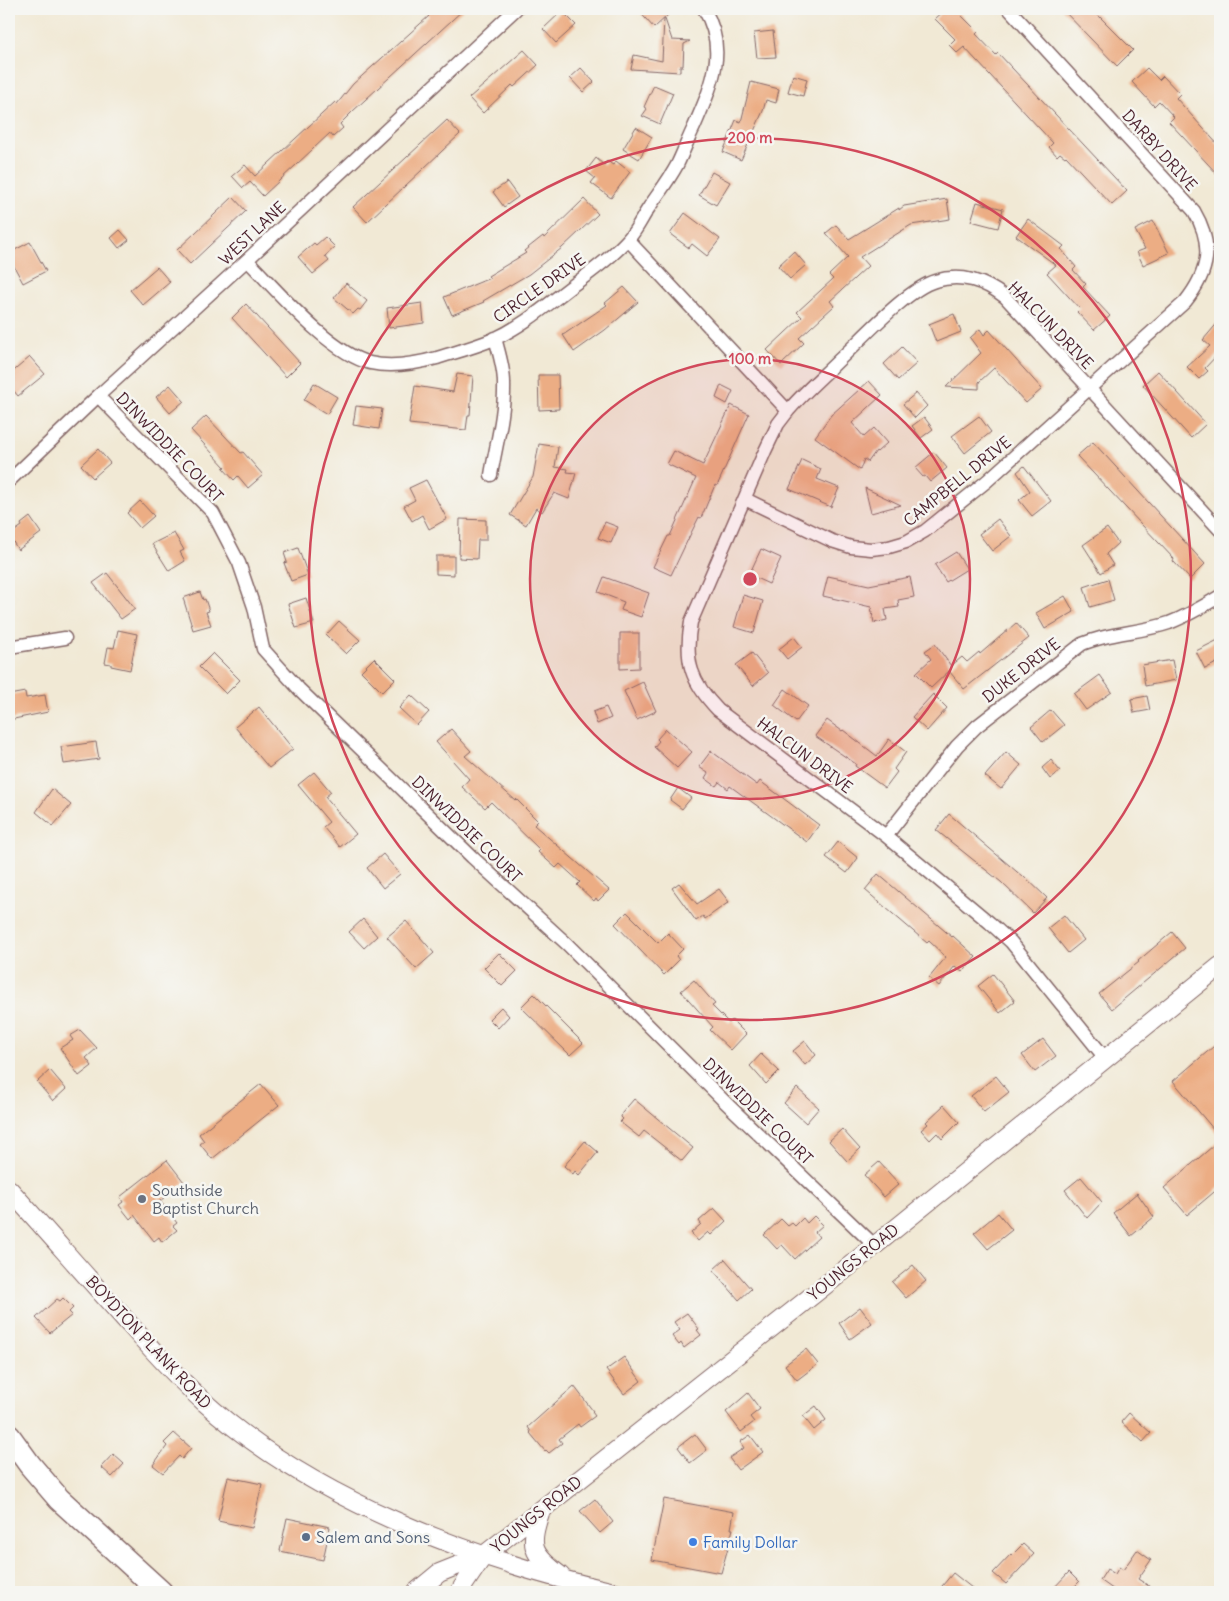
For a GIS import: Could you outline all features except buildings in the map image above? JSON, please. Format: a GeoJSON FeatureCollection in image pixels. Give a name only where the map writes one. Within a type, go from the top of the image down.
{"type":"FeatureCollection","features":[{"type":"Feature","properties":{"kind":"highway"},"geometry":{"type":"LineString","coordinates":[[9,1436],[30,1465],[59,1498],[161,1592]]}},
{"type":"Feature","properties":{"kind":"main road","name":"YOUNGS ROAD"},"geometry":{"type":"LineString","coordinates":[[484,1555],[874,1246],[1220,966]]}},
{"type":"Feature","properties":{"kind":"main road","name":"BOYDTON PLANK ROAD"},"geometry":{"type":"LineString","coordinates":[[9,1189],[168,1366],[202,1401],[245,1436],[281,1460],[325,1486],[373,1510],[484,1555],[569,1582],[614,1592]]}},
{"type":"Feature","properties":{"kind":"main road"},"geometry":{"type":"LineString","coordinates":[[541,1509],[534,1531],[535,1550],[545,1564],[569,1582]]}},
{"type":"Feature","properties":{"kind":"main road"},"geometry":{"type":"LineString","coordinates":[[416,1592],[439,1573],[484,1555]]}},
{"type":"Feature","properties":{"kind":"main road"},"geometry":{"type":"LineString","coordinates":[[460,1592],[484,1555]]}},
{"type":"Feature","properties":{"kind":"street","name":"WEST LANE"},"geometry":{"type":"LineString","coordinates":[[9,481],[98,396],[516,9]]}},
{"type":"Feature","properties":{"kind":"street","name":"CIRCLE DRIVE"},"geometry":{"type":"LineString","coordinates":[[246,260],[317,331],[348,354],[368,362],[397,366],[427,361],[471,348],[495,338],[532,316],[582,280],[628,240],[676,165],[711,88],[715,68],[716,48],[714,34],[709,17],[704,9]]}},
{"type":"Feature","properties":{"kind":"street","name":"DARBY DRIVE"},"geometry":{"type":"LineString","coordinates":[[1009,9],[1194,211],[1201,222],[1205,235],[1206,264],[1195,290],[1185,302],[1090,389]]}},
{"type":"Feature","properties":{"kind":"street"},"geometry":{"type":"LineString","coordinates":[[628,240],[788,411]]}},
{"type":"Feature","properties":{"kind":"street","name":"HALCUN DRIVE"},"geometry":{"type":"LineString","coordinates":[[1105,1058],[1011,942],[990,922],[886,836],[718,710],[705,696],[695,681],[691,670],[688,652],[691,622],[778,424],[788,411],[883,318],[912,293],[934,281],[950,277],[981,281],[999,292],[1220,530]]}},
{"type":"Feature","properties":{"kind":"street"},"geometry":{"type":"LineString","coordinates":[[491,475],[504,402],[502,367],[495,338]]}},
{"type":"Feature","properties":{"kind":"street","name":"CAMPBELL DRIVE"},"geometry":{"type":"LineString","coordinates":[[744,499],[832,542],[872,549],[898,544],[925,531],[987,481],[1090,389]]}},
{"type":"Feature","properties":{"kind":"street","name":"DINWIDDIE COURT"},"geometry":{"type":"LineString","coordinates":[[98,396],[213,513],[239,563],[254,607],[263,649],[306,696],[472,857],[567,944],[726,1103],[874,1246]]}},
{"type":"Feature","properties":{"kind":"street","name":"DUKE DRIVE"},"geometry":{"type":"LineString","coordinates":[[886,836],[957,746],[977,726],[1082,644],[1098,637],[1142,630],[1168,623],[1193,612],[1220,596]]}},
{"type":"Feature","properties":{"kind":"street"},"geometry":{"type":"LineString","coordinates":[[9,646],[65,638]]}},
{"type":"Feature","properties":{"kind":"place","name":"Southside Baptist Church"},"geometry":{"type":"Point","coordinates":[142,1199]}},
{"type":"Feature","properties":{"kind":"place","name":"Salem and Sons"},"geometry":{"type":"Point","coordinates":[306,1537]}},
{"type":"Feature","properties":{"kind":"place","name":"Family Dollar"},"geometry":{"type":"Point","coordinates":[693,1542]}}]}
